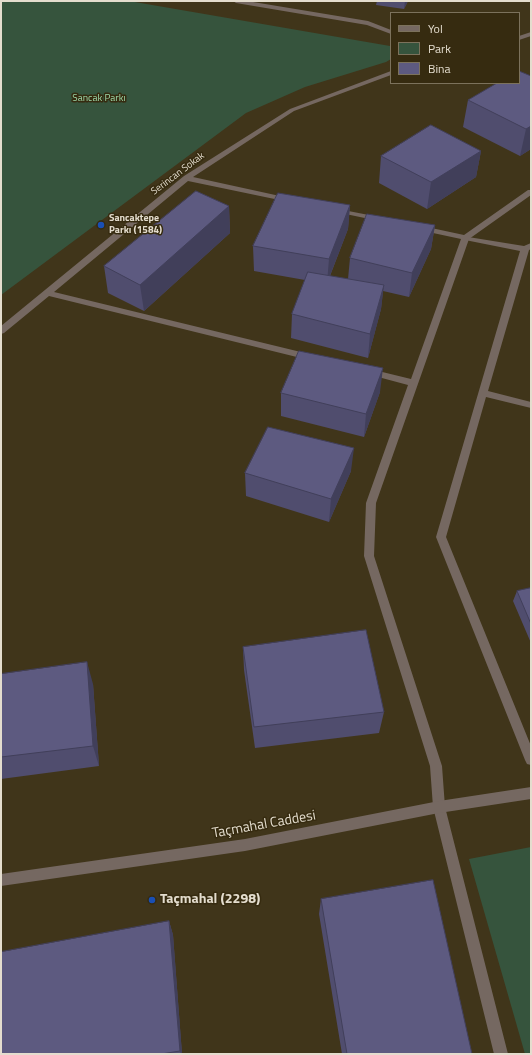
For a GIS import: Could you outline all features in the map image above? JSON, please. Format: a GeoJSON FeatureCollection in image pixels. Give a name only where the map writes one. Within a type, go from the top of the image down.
{"type":"FeatureCollection","features":[{"type":"Feature","properties":{"kind":"street"},"geometry":{"type":"LineString","coordinates":[[236,1],[368,23],[390,32]]}},
{"type":"Feature","properties":{"kind":"street","name":"Serincan Sokak"},"geometry":{"type":"LineString","coordinates":[[1,331],[187,178],[292,110],[390,73]]}},
{"type":"Feature","properties":{"kind":"street"},"geometry":{"type":"LineString","coordinates":[[187,178],[295,201]]}},
{"type":"Feature","properties":{"kind":"street"},"geometry":{"type":"LineString","coordinates":[[501,1054],[439,807],[436,766],[369,556],[371,503],[465,238],[531,192]]}},
{"type":"Feature","properties":{"kind":"street"},"geometry":{"type":"LineString","coordinates":[[326,208],[388,221]]}},
{"type":"Feature","properties":{"kind":"street"},"geometry":{"type":"LineString","coordinates":[[411,226],[465,238],[528,248],[483,393],[441,537],[531,760]]}},
{"type":"Feature","properties":{"kind":"street"},"geometry":{"type":"LineString","coordinates":[[47,293],[314,359]]}},
{"type":"Feature","properties":{"kind":"street"},"geometry":{"type":"LineString","coordinates":[[360,370],[414,383]]}},
{"type":"Feature","properties":{"kind":"street"},"geometry":{"type":"LineString","coordinates":[[483,393],[531,405]]}},
{"type":"Feature","properties":{"kind":"street","name":"Taçmahal Caddesi"},"geometry":{"type":"LineString","coordinates":[[1,880],[246,845],[439,807],[531,793]]}},
{"type":"Feature","properties":{"kind":"green space","name":"Sancak Parkı"},"geometry":{"type":"Polygon","coordinates":[[[1,1],[129,1],[390,46],[390,60],[386,62],[305,87],[246,113],[1,295],[1,1]]]}},
{"type":"Feature","properties":{"kind":"green space"},"geometry":{"type":"Polygon","coordinates":[[[531,847],[531,1054],[525,1054],[469,859],[531,847]]]}},
{"type":"Feature","properties":{"kind":"building"},"geometry":{"type":"Polygon","coordinates":[[[520,71],[531,76],[531,126],[526,129],[468,100],[495,84],[520,84],[520,71]]]}},
{"type":"Feature","properties":{"kind":"building"},"geometry":{"type":"Polygon","coordinates":[[[431,125],[481,151],[431,182],[381,156],[431,125]]]}},
{"type":"Feature","properties":{"kind":"building"},"geometry":{"type":"Polygon","coordinates":[[[196,191],[229,206],[140,285],[104,266],[196,191]]]}},
{"type":"Feature","properties":{"kind":"building"},"geometry":{"type":"Polygon","coordinates":[[[278,193],[350,205],[329,259],[253,246],[278,193]]]}},
{"type":"Feature","properties":{"kind":"building"},"geometry":{"type":"Polygon","coordinates":[[[367,214],[435,225],[412,273],[350,258],[367,214]]]}},
{"type":"Feature","properties":{"kind":"building"},"geometry":{"type":"Polygon","coordinates":[[[308,272],[384,285],[370,334],[292,314],[308,272]]]}},
{"type":"Feature","properties":{"kind":"building"},"geometry":{"type":"Polygon","coordinates":[[[299,351],[383,368],[366,414],[281,393],[299,351]]]}},
{"type":"Feature","properties":{"kind":"building"},"geometry":{"type":"Polygon","coordinates":[[[268,427],[354,448],[331,499],[245,473],[268,427]]]}},
{"type":"Feature","properties":{"kind":"building"},"geometry":{"type":"Polygon","coordinates":[[[531,588],[531,624],[517,591],[531,588]]]}},
{"type":"Feature","properties":{"kind":"building"},"geometry":{"type":"Polygon","coordinates":[[[366,630],[384,712],[254,727],[243,647],[366,630]]]}},
{"type":"Feature","properties":{"kind":"building"},"geometry":{"type":"Polygon","coordinates":[[[87,662],[93,746],[1,757],[1,674],[87,662]]]}},
{"type":"Feature","properties":{"kind":"building"},"geometry":{"type":"Polygon","coordinates":[[[433,880],[472,1054],[347,1054],[321,899],[433,880]]]}},
{"type":"Feature","properties":{"kind":"building"},"geometry":{"type":"Polygon","coordinates":[[[169,921],[180,1051],[161,1054],[1,1054],[1,952],[169,921]]]}},
{"type":"Feature","properties":{"kind":"place","name":"Sancaktepe Parkı (1584)"},"geometry":{"type":"Point","coordinates":[101,225]}},
{"type":"Feature","properties":{"kind":"place","name":"Taçmahal (2298)"},"geometry":{"type":"Point","coordinates":[152,900]}}]}
